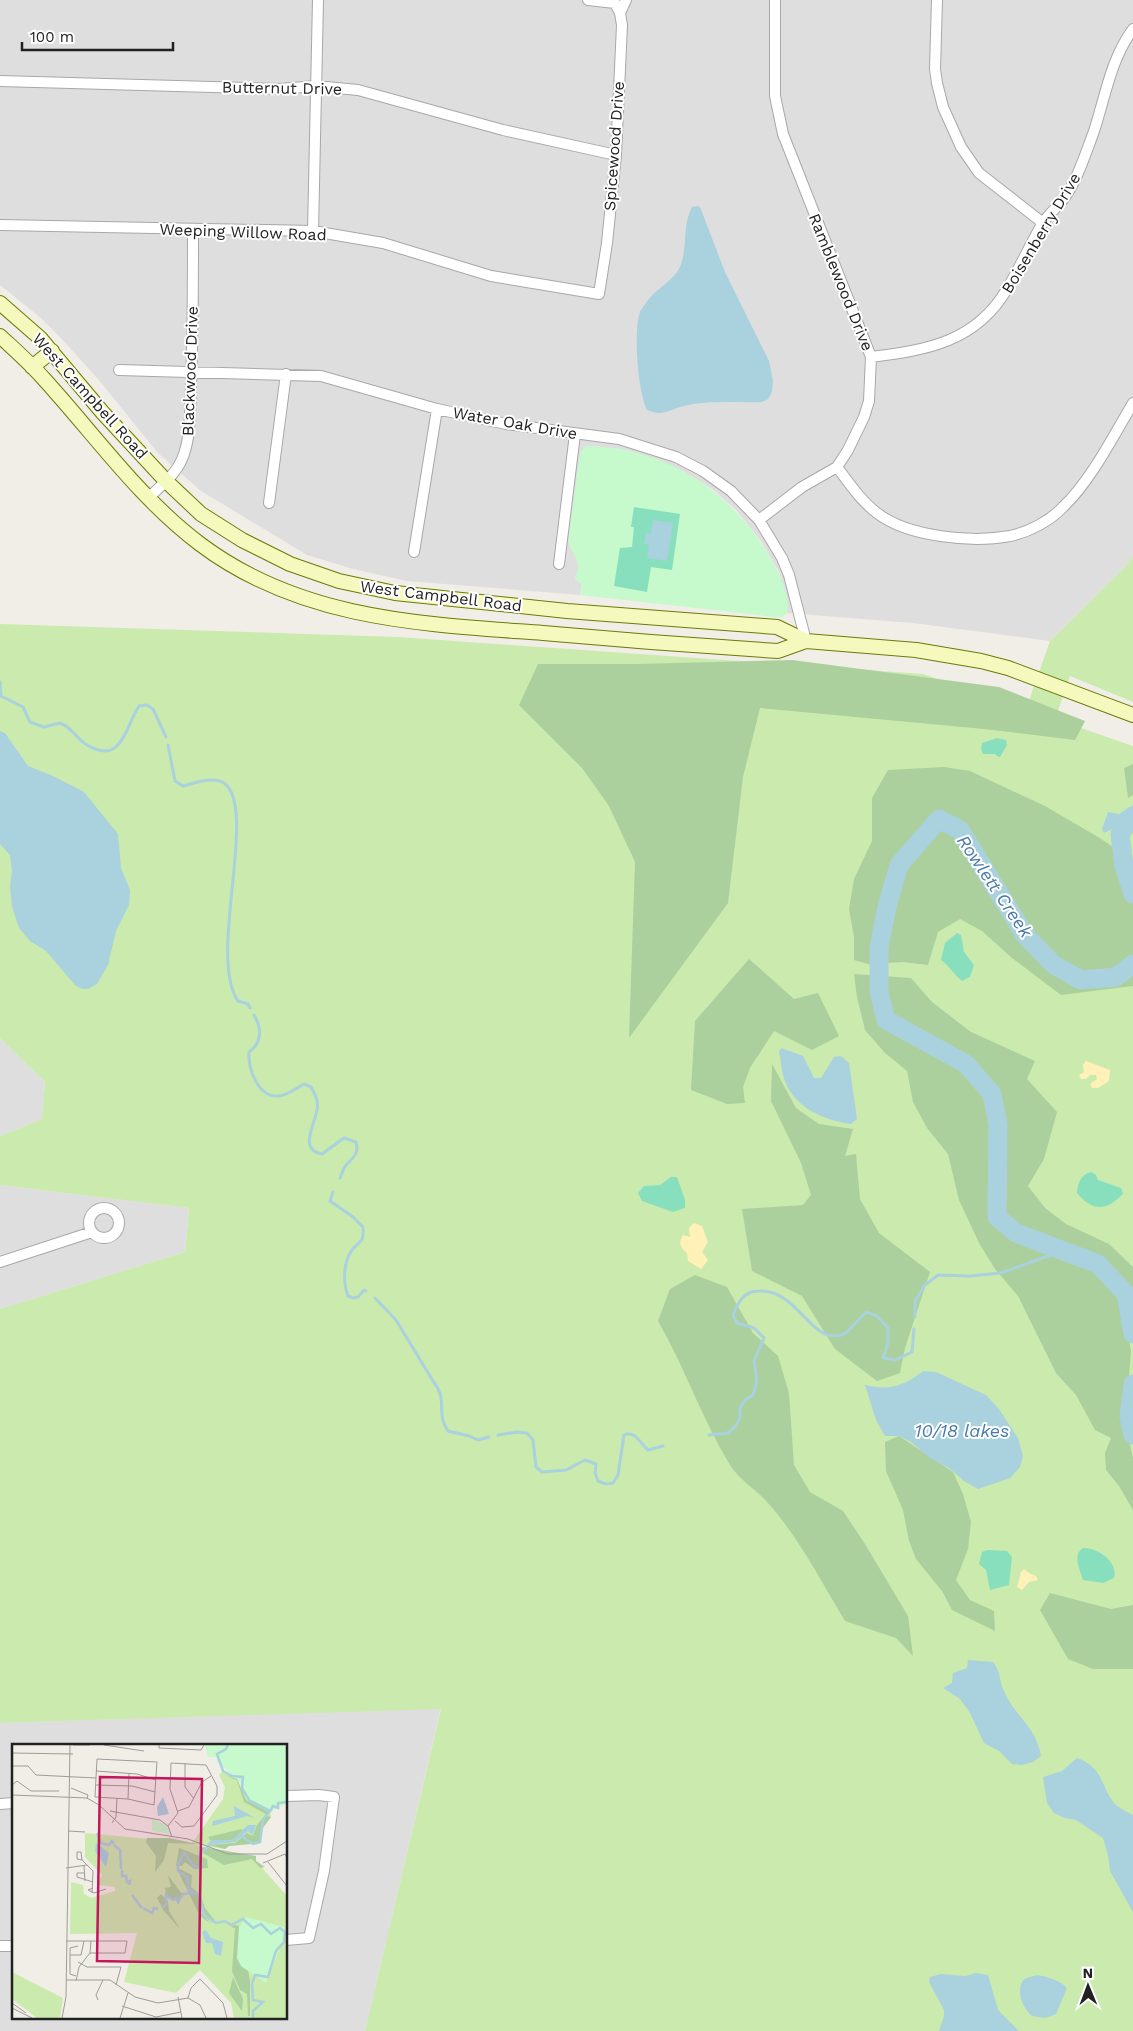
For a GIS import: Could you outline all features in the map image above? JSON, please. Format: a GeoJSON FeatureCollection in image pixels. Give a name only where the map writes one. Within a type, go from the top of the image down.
{"type":"FeatureCollection","features":[{"type":"Feature","properties":{"kind":"main road","name":"West Campbell Road"},"geometry":{"type":"LineString","coordinates":[[0,303],[40,338],[104,413],[166,481],[201,514],[242,540],[290,564],[339,581],[395,593],[568,611],[777,627],[806,641],[916,650],[981,661],[1008,668],[1133,715]]}},
{"type":"Feature","properties":{"kind":"main road","name":"West Campbell Road"},"geometry":{"type":"LineString","coordinates":[[0,336],[32,367],[148,498],[200,544],[246,574],[298,596],[354,613],[406,622],[778,651],[806,641]]}},
{"type":"Feature","properties":{"kind":"main road"},"geometry":{"type":"LineString","coordinates":[[32,367],[52,351]]}},
{"type":"Feature","properties":{"kind":"street"},"geometry":{"type":"LineString","coordinates":[[314,231],[318,0]]}},
{"type":"Feature","properties":{"kind":"street"},"geometry":{"type":"LineString","coordinates":[[588,0],[615,3],[620,13]]}},
{"type":"Feature","properties":{"kind":"street","name":"Spicewood Drive"},"geometry":{"type":"LineString","coordinates":[[599,294],[607,243],[616,155],[622,25],[620,13],[626,0]]}},
{"type":"Feature","properties":{"kind":"street","name":"Ramblewood Drive"},"geometry":{"type":"LineString","coordinates":[[759,520],[802,487],[837,467],[848,450],[864,417],[869,401],[871,357],[783,134],[775,96],[775,0]]}},
{"type":"Feature","properties":{"kind":"street"},"geometry":{"type":"LineString","coordinates":[[937,0],[935,69],[937,83],[943,107],[961,147],[979,173],[1043,223]]}},
{"type":"Feature","properties":{"kind":"street","name":"Boisenberry Drive"},"geometry":{"type":"LineString","coordinates":[[871,357],[909,352],[935,346],[956,338],[990,313],[1007,289],[1043,223],[1065,197],[1074,182],[1120,50],[1133,29]]}},
{"type":"Feature","properties":{"kind":"street","name":"Butternut Drive"},"geometry":{"type":"LineString","coordinates":[[0,82],[280,89],[316,86],[358,90],[503,130],[616,155]]}},
{"type":"Feature","properties":{"kind":"street","name":"Weeping Willow Road"},"geometry":{"type":"LineString","coordinates":[[0,226],[314,231],[383,243],[490,276],[599,294]]}},
{"type":"Feature","properties":{"kind":"street","name":"Blackwood Drive"},"geometry":{"type":"LineString","coordinates":[[148,498],[166,481],[180,462],[188,437],[193,229]]}},
{"type":"Feature","properties":{"kind":"street","name":"Water Oak Drive"},"geometry":{"type":"LineString","coordinates":[[119,370],[321,376],[437,409],[506,424],[618,439],[676,456],[703,471],[730,492],[759,520],[790,575],[806,641]]}},
{"type":"Feature","properties":{"kind":"street"},"geometry":{"type":"LineString","coordinates":[[269,503],[286,374]]}},
{"type":"Feature","properties":{"kind":"street"},"geometry":{"type":"LineString","coordinates":[[837,467],[859,496],[877,513],[893,523],[922,532],[959,537],[989,538],[1012,536],[1051,518],[1063,508],[1090,472],[1133,403]]}},
{"type":"Feature","properties":{"kind":"street"},"geometry":{"type":"LineString","coordinates":[[414,552],[437,409]]}},
{"type":"Feature","properties":{"kind":"street"},"geometry":{"type":"LineString","coordinates":[[559,564],[575,434]]}},
{"type":"Feature","properties":{"kind":"street"},"geometry":{"type":"LineString","coordinates":[[0,1262],[92,1232]]}},
{"type":"Feature","properties":{"kind":"street"},"geometry":{"type":"LineString","coordinates":[[288,1796],[319,1795],[334,1797],[324,1871],[309,1938],[288,1940]]}},
{"type":"Feature","properties":{"kind":"shaded area"},"geometry":{"type":"Polygon","coordinates":[[[0,0],[1133,0],[1133,556],[1127,565],[1050,641],[913,623],[787,613],[787,599],[779,572],[760,540],[736,510],[712,489],[683,471],[658,460],[630,451],[594,446],[586,446],[570,547],[576,555],[579,567],[575,579],[582,584],[580,595],[407,581],[353,569],[307,555],[201,491],[158,453],[98,379],[60,337],[41,318],[0,285],[0,0]]]}},
{"type":"Feature","properties":{"kind":"shaded area"},"geometry":{"type":"Polygon","coordinates":[[[0,1038],[45,1082],[42,1119],[0,1136],[0,1038]]]}},
{"type":"Feature","properties":{"kind":"shaded area"},"geometry":{"type":"Polygon","coordinates":[[[0,1185],[189,1208],[185,1252],[0,1309],[0,1185]]]}},
{"type":"Feature","properties":{"kind":"shaded area"},"geometry":{"type":"Polygon","coordinates":[[[441,1708],[365,2031],[0,2031],[0,1723],[441,1708]]]}},
{"type":"Feature","properties":{"kind":"green space"},"geometry":{"type":"Polygon","coordinates":[[[586,446],[615,448],[642,454],[669,464],[694,477],[716,494],[737,513],[771,559],[786,592],[787,613],[783,617],[774,617],[580,595],[582,584],[575,579],[578,563],[568,542],[580,453],[586,446]]]}},
{"type":"Feature","properties":{"kind":"green space"},"geometry":{"type":"Polygon","coordinates":[[[634,507],[680,514],[672,570],[651,567],[647,592],[614,586],[620,548],[632,547],[634,527],[631,527],[634,507]]]}},
{"type":"Feature","properties":{"kind":"green space"},"geometry":{"type":"Polygon","coordinates":[[[1133,556],[1133,702],[1070,676],[1055,719],[1133,746],[1133,2031],[365,2031],[441,1709],[0,1723],[0,1309],[185,1252],[189,1208],[0,1185],[0,1136],[42,1119],[45,1082],[0,1038],[0,624],[398,637],[923,674],[1026,709],[1050,641],[1127,565],[1133,556]]]}},
{"type":"Feature","properties":{"kind":"green space"},"geometry":{"type":"Polygon","coordinates":[[[792,660],[999,687],[1085,721],[1075,740],[984,729],[760,708],[743,777],[728,903],[629,1038],[635,862],[609,806],[582,768],[519,705],[538,664],[637,664],[792,660]]]}},
{"type":"Feature","properties":{"kind":"green space"},"geometry":{"type":"Polygon","coordinates":[[[997,738],[1006,740],[1007,745],[1000,757],[995,754],[983,754],[981,749],[982,743],[997,738]]]}},
{"type":"Feature","properties":{"kind":"green space"},"geometry":{"type":"Polygon","coordinates":[[[1133,764],[1133,795],[1128,798],[1124,768],[1133,764]]]}},
{"type":"Feature","properties":{"kind":"green space"},"geometry":{"type":"Polygon","coordinates":[[[944,767],[970,771],[1045,806],[1133,860],[1133,986],[1061,995],[1012,958],[982,931],[960,919],[938,932],[928,965],[903,962],[868,964],[854,960],[854,937],[849,909],[854,879],[872,841],[872,798],[888,770],[944,767]]]}},
{"type":"Feature","properties":{"kind":"green space"},"geometry":{"type":"Polygon","coordinates":[[[957,933],[961,935],[964,952],[974,965],[970,977],[962,981],[941,960],[945,943],[957,933]]]}},
{"type":"Feature","properties":{"kind":"green space"},"geometry":{"type":"Polygon","coordinates":[[[749,959],[794,999],[818,993],[839,1036],[812,1050],[774,1031],[750,1068],[743,1087],[745,1103],[727,1104],[691,1090],[695,1021],[749,959]]]}},
{"type":"Feature","properties":{"kind":"green space"},"geometry":{"type":"Polygon","coordinates":[[[854,974],[911,978],[932,1002],[971,1032],[1035,1061],[1027,1079],[1057,1112],[1044,1159],[1028,1186],[1045,1208],[1066,1224],[1109,1244],[1133,1267],[1133,1299],[1126,1282],[1106,1260],[1044,1238],[1065,1258],[1087,1264],[1122,1299],[1131,1351],[1128,1389],[1123,1413],[1133,1458],[1133,1510],[1119,1486],[1106,1470],[1105,1453],[1111,1438],[1095,1430],[1076,1395],[1056,1373],[1018,1296],[995,1269],[979,1243],[959,1200],[948,1154],[927,1128],[913,1102],[907,1071],[885,1053],[865,1030],[854,974]]]}},
{"type":"Feature","properties":{"kind":"green space"},"geometry":{"type":"Polygon","coordinates":[[[772,1064],[796,1108],[819,1124],[853,1129],[845,1156],[856,1154],[860,1199],[879,1233],[930,1272],[905,1348],[900,1373],[877,1381],[835,1349],[802,1296],[752,1271],[742,1209],[803,1205],[811,1195],[801,1163],[771,1101],[772,1064]]]}},
{"type":"Feature","properties":{"kind":"green space"},"geometry":{"type":"Polygon","coordinates":[[[1091,1172],[1096,1175],[1098,1180],[1121,1188],[1123,1194],[1111,1204],[1105,1206],[1100,1207],[1089,1204],[1077,1193],[1080,1180],[1084,1175],[1091,1172]]]}},
{"type":"Feature","properties":{"kind":"green space"},"geometry":{"type":"Polygon","coordinates":[[[671,1177],[677,1177],[685,1200],[685,1208],[673,1212],[642,1201],[638,1193],[644,1186],[660,1185],[671,1177]]]}},
{"type":"Feature","properties":{"kind":"green space"},"geometry":{"type":"Polygon","coordinates":[[[695,1275],[727,1287],[753,1333],[778,1356],[789,1393],[794,1465],[810,1492],[843,1511],[865,1544],[908,1616],[913,1656],[896,1638],[845,1621],[790,1531],[768,1503],[734,1470],[720,1448],[658,1321],[670,1289],[695,1275]]]}},
{"type":"Feature","properties":{"kind":"green space"},"geometry":{"type":"Polygon","coordinates":[[[899,1436],[953,1472],[963,1494],[971,1522],[968,1549],[956,1580],[970,1600],[994,1611],[995,1631],[952,1610],[942,1591],[916,1559],[909,1541],[903,1510],[886,1471],[885,1442],[899,1436]]]}},
{"type":"Feature","properties":{"kind":"green space"},"geometry":{"type":"Polygon","coordinates":[[[1083,1548],[1095,1550],[1106,1557],[1113,1566],[1114,1578],[1103,1583],[1083,1580],[1077,1558],[1083,1548]]]}},
{"type":"Feature","properties":{"kind":"green space"},"geometry":{"type":"Polygon","coordinates":[[[987,1550],[1007,1551],[1012,1557],[1009,1585],[990,1590],[986,1570],[979,1564],[982,1552],[987,1550]]]}},
{"type":"Feature","properties":{"kind":"green space"},"geometry":{"type":"Polygon","coordinates":[[[1050,1593],[1111,1609],[1133,1605],[1133,1669],[1093,1669],[1068,1659],[1040,1610],[1050,1593]]]}},
{"type":"Feature","properties":{"kind":"sand"},"geometry":{"type":"Polygon","coordinates":[[[1086,1061],[1110,1070],[1109,1081],[1098,1088],[1092,1088],[1090,1084],[1097,1079],[1096,1075],[1090,1075],[1086,1079],[1081,1079],[1079,1075],[1084,1072],[1083,1065],[1086,1061]]]}},
{"type":"Feature","properties":{"kind":"sand"},"geometry":{"type":"Polygon","coordinates":[[[694,1223],[702,1226],[708,1242],[702,1252],[708,1260],[701,1269],[688,1261],[687,1253],[680,1245],[683,1235],[690,1237],[689,1228],[694,1223]]]}},
{"type":"Feature","properties":{"kind":"sand"},"geometry":{"type":"Polygon","coordinates":[[[1024,1569],[1036,1576],[1038,1580],[1029,1582],[1022,1590],[1017,1587],[1021,1572],[1024,1569]]]}},
{"type":"Feature","properties":{"kind":"water"},"geometry":{"type":"Polygon","coordinates":[[[692,207],[700,207],[725,272],[769,361],[773,381],[772,392],[768,399],[762,402],[703,403],[657,413],[647,410],[641,390],[637,362],[638,321],[640,312],[648,300],[674,276],[680,267],[684,252],[687,221],[692,207]]]}},
{"type":"Feature","properties":{"kind":"water"},"geometry":{"type":"Polygon","coordinates":[[[653,520],[673,523],[667,561],[647,558],[649,545],[644,544],[646,533],[651,533],[653,520]]]}},
{"type":"Feature","properties":{"kind":"water"},"geometry":{"type":"Polygon","coordinates":[[[0,731],[5,733],[28,766],[84,792],[118,834],[121,868],[130,890],[129,905],[116,931],[108,965],[97,984],[88,989],[82,989],[75,985],[46,951],[30,941],[19,928],[12,907],[10,855],[0,844],[0,731]]]}},
{"type":"Feature","properties":{"kind":"water"},"geometry":{"type":"Polygon","coordinates":[[[1133,805],[1133,818],[1129,824],[1120,825],[1104,833],[1102,829],[1108,812],[1119,814],[1133,805]]]}},
{"type":"Feature","properties":{"kind":"water"},"geometry":{"type":"Polygon","coordinates":[[[781,1048],[803,1056],[814,1078],[821,1078],[834,1057],[841,1056],[849,1063],[857,1119],[851,1124],[829,1119],[809,1110],[800,1103],[787,1086],[783,1075],[779,1052],[781,1048]]]}},
{"type":"Feature","properties":{"kind":"water","name":"10/18 lakes"},"geometry":{"type":"Polygon","coordinates":[[[923,1371],[936,1372],[986,1395],[999,1409],[1018,1438],[1023,1456],[1020,1467],[1010,1478],[978,1489],[964,1481],[949,1468],[930,1458],[911,1442],[899,1436],[885,1436],[876,1420],[865,1385],[873,1387],[896,1386],[903,1384],[923,1371]]]}},
{"type":"Feature","properties":{"kind":"water"},"geometry":{"type":"Polygon","coordinates":[[[968,1660],[993,1662],[996,1666],[1002,1687],[1009,1700],[1035,1737],[1041,1756],[1033,1762],[1022,1765],[1012,1764],[999,1751],[984,1743],[970,1713],[960,1699],[943,1688],[952,1683],[953,1673],[967,1668],[968,1660]]]}},
{"type":"Feature","properties":{"kind":"water"},"geometry":{"type":"Polygon","coordinates":[[[1077,1758],[1093,1767],[1116,1805],[1133,1815],[1133,1912],[1110,1871],[1103,1838],[1076,1820],[1054,1813],[1047,1803],[1043,1777],[1062,1771],[1077,1758]]]}},
{"type":"Feature","properties":{"kind":"water"},"geometry":{"type":"Polygon","coordinates":[[[976,1973],[988,1975],[998,2010],[1019,2031],[939,2031],[944,2010],[929,1982],[930,1977],[941,1974],[965,1976],[976,1973]]]}},
{"type":"Feature","properties":{"kind":"water"},"geometry":{"type":"Polygon","coordinates":[[[1037,1975],[1057,1981],[1067,1988],[1056,2014],[1045,2018],[1032,2016],[1026,2009],[1020,1996],[1020,1987],[1023,1980],[1037,1975]]]}},
{"type":"Feature","properties":{"kind":"waterway"},"geometry":{"type":"LineString","coordinates":[[0,682],[1,696],[23,707],[30,722],[44,727],[60,723],[69,728],[84,743],[99,750],[108,751],[121,741],[139,706],[147,705],[153,709],[166,737]]}},
{"type":"Feature","properties":{"kind":"waterway"},"geometry":{"type":"LineString","coordinates":[[168,745],[175,781],[183,786],[204,781],[220,781],[224,783],[233,798],[237,821],[229,919],[228,951],[230,980],[238,1001],[248,1004],[250,1008]]}},
{"type":"Feature","properties":{"kind":"waterway","name":"Rowlett Creek"},"geometry":{"type":"LineString","coordinates":[[1133,816],[1120,834],[1124,866],[1133,894]]}},
{"type":"Feature","properties":{"kind":"waterway","name":"Rowlett Creek"},"geometry":{"type":"LineString","coordinates":[[1133,964],[1116,977],[1081,980],[1054,965],[1025,935],[960,830],[939,819],[899,865],[887,907],[879,947],[879,992],[886,1020],[966,1064],[992,1094],[998,1125],[997,1217],[1016,1233],[1098,1264],[1126,1294],[1133,1334]]}},
{"type":"Feature","properties":{"kind":"waterway"},"geometry":{"type":"LineString","coordinates":[[254,1015],[257,1020],[259,1035],[256,1044],[249,1052],[249,1059],[253,1074],[260,1087],[265,1092],[279,1096],[289,1093],[304,1084],[311,1087],[315,1095],[317,1110],[309,1142],[315,1152],[322,1154],[344,1138],[356,1142],[356,1154],[345,1166],[340,1178]]}},
{"type":"Feature","properties":{"kind":"waterway"},"geometry":{"type":"LineString","coordinates":[[333,1192],[330,1201],[353,1217],[363,1227],[362,1239],[352,1250],[345,1266],[345,1285],[348,1296],[358,1297],[364,1290],[366,1291]]}},
{"type":"Feature","properties":{"kind":"waterway"},"geometry":{"type":"LineString","coordinates":[[915,1317],[915,1301],[925,1285],[938,1275],[970,1276],[1001,1273],[1048,1256],[1071,1254]]}},
{"type":"Feature","properties":{"kind":"waterway"},"geometry":{"type":"LineString","coordinates":[[709,1435],[728,1433],[735,1427],[740,1418],[740,1408],[745,1400],[753,1395],[757,1381],[754,1361],[764,1338],[754,1328],[737,1323],[733,1315],[739,1302],[745,1295],[759,1291],[773,1293],[795,1307],[813,1326],[833,1336],[844,1334],[866,1312],[877,1316],[888,1328],[888,1343],[883,1358],[895,1360],[912,1352],[914,1329]]}},
{"type":"Feature","properties":{"kind":"waterway"},"geometry":{"type":"LineString","coordinates":[[375,1298],[396,1320],[438,1388],[442,1418],[448,1431],[478,1440],[489,1437]]}},
{"type":"Feature","properties":{"kind":"waterway","name":"Rowlett Creek"},"geometry":{"type":"LineString","coordinates":[[1133,1384],[1129,1417],[1133,1435]]}},
{"type":"Feature","properties":{"kind":"waterway"},"geometry":{"type":"LineString","coordinates":[[498,1435],[517,1432],[527,1433],[533,1440],[536,1467],[542,1472],[566,1470],[585,1460],[596,1464],[595,1473],[598,1481],[606,1484],[613,1483],[618,1475],[624,1435],[631,1434],[648,1450],[663,1446]]}}]}
